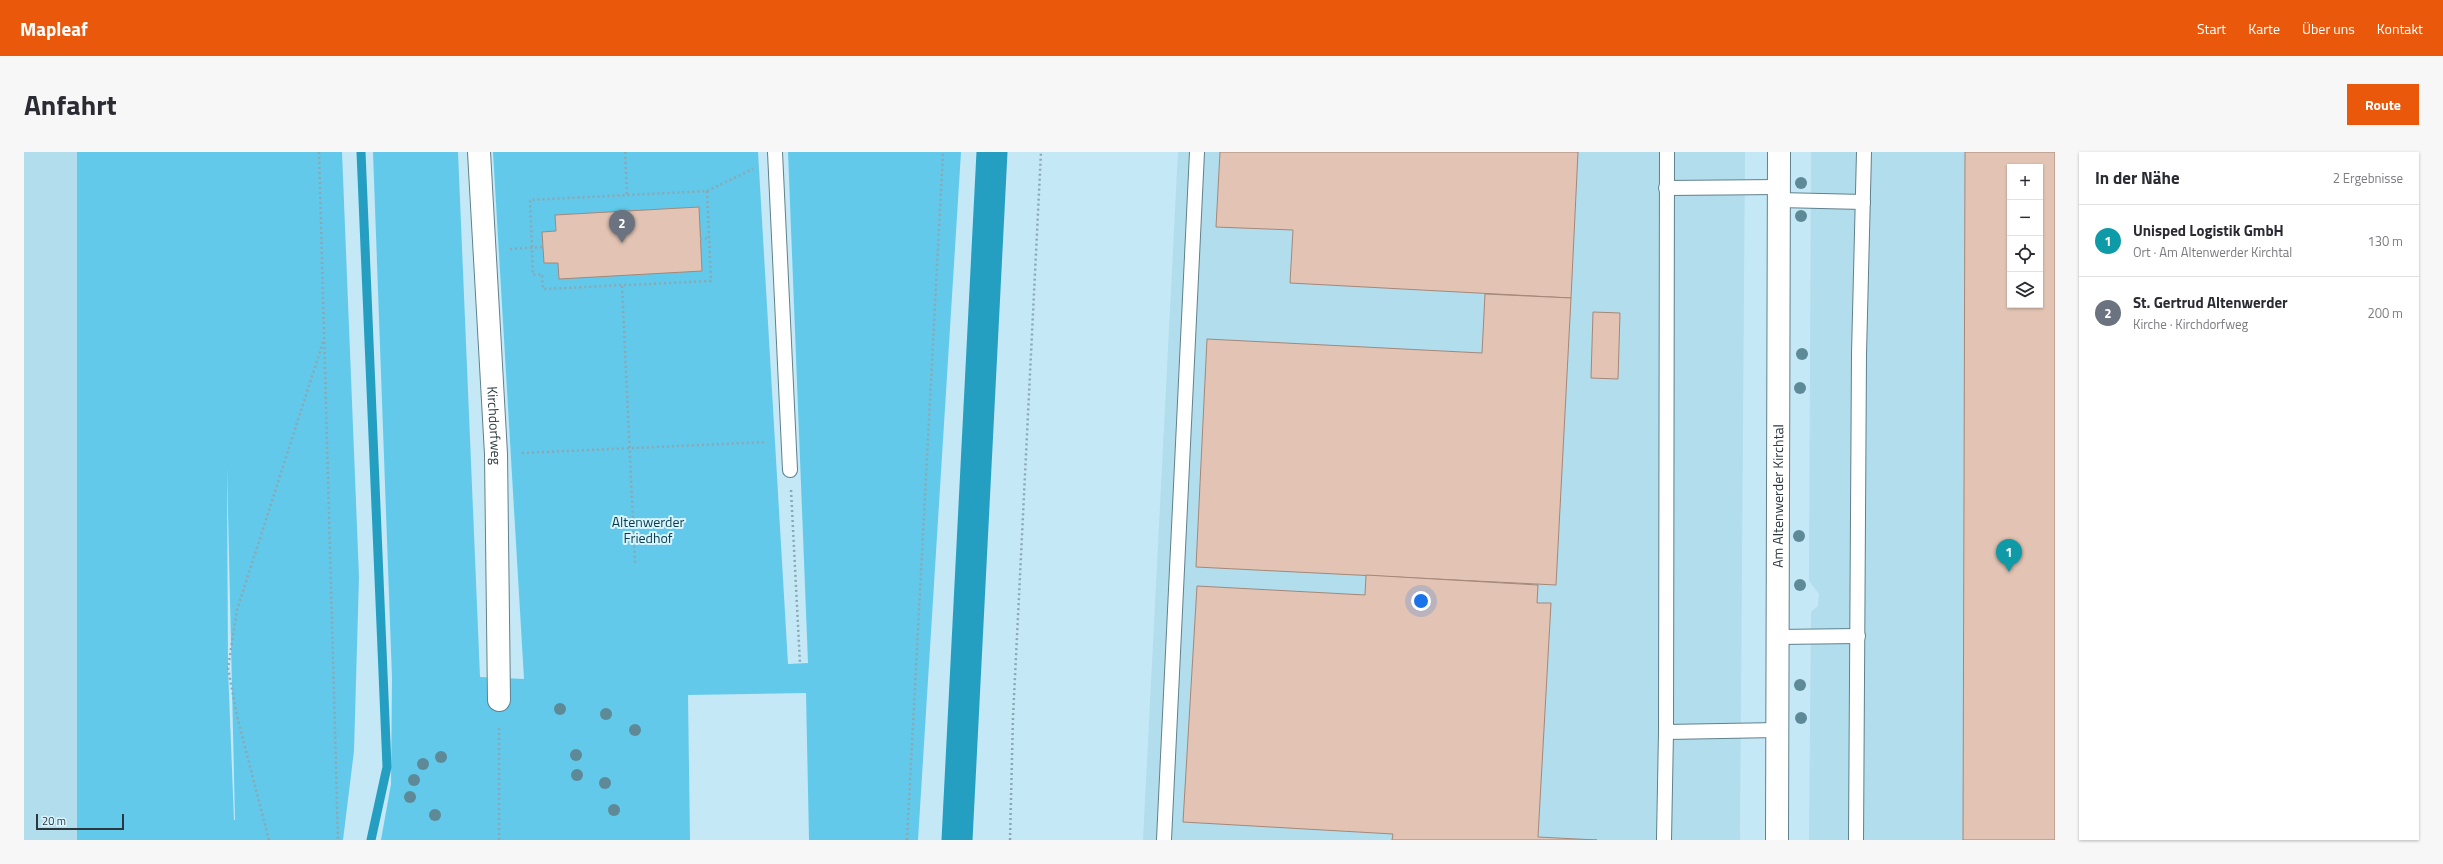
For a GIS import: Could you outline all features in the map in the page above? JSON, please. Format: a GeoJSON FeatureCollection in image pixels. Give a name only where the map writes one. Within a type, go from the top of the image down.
{"type":"FeatureCollection","features":[{"type":"Feature","properties":{"kind":"street","name":"Kirchdorfweg"},"geometry":{"type":"LineString","coordinates":[[479,152],[496,454],[499,700]]}},
{"type":"Feature","properties":{"kind":"street","name":"Am Altenwerder Kirchtal"},"geometry":{"type":"LineString","coordinates":[[1777,840],[1779,152]]}},
{"type":"Feature","properties":{"kind":"lane"},"geometry":{"type":"LineString","coordinates":[[775,152],[790,470]]}},
{"type":"Feature","properties":{"kind":"lane"},"geometry":{"type":"LineString","coordinates":[[1164,840],[1197,152]]}},
{"type":"Feature","properties":{"kind":"lane"},"geometry":{"type":"LineString","coordinates":[[1664,840],[1666,732],[1667,152]]}},
{"type":"Feature","properties":{"kind":"lane"},"geometry":{"type":"LineString","coordinates":[[1856,840],[1864,152]]}},
{"type":"Feature","properties":{"kind":"lane"},"geometry":{"type":"LineString","coordinates":[[1666,188],[1779,193],[1863,202]]}},
{"type":"Feature","properties":{"kind":"lane"},"geometry":{"type":"LineString","coordinates":[[1778,637],[1858,636]]}},
{"type":"Feature","properties":{"kind":"lane"},"geometry":{"type":"LineString","coordinates":[[1666,732],[1778,730]]}},
{"type":"Feature","properties":{"kind":"path"},"geometry":{"type":"LineString","coordinates":[[319,152],[338,840]]}},
{"type":"Feature","properties":{"kind":"path"},"geometry":{"type":"LineString","coordinates":[[625,152],[627,195]]}},
{"type":"Feature","properties":{"kind":"path"},"geometry":{"type":"LineString","coordinates":[[907,840],[943,152]]}},
{"type":"Feature","properties":{"kind":"path"},"geometry":{"type":"LineString","coordinates":[[1010,840],[1014,701],[1041,152]]}},
{"type":"Feature","properties":{"kind":"path"},"geometry":{"type":"LineString","coordinates":[[707,192],[711,281],[543,289],[542,274],[533,274],[530,200],[707,192],[759,166]]}},
{"type":"Feature","properties":{"kind":"path"},"geometry":{"type":"LineString","coordinates":[[700,239],[709,238]]}},
{"type":"Feature","properties":{"kind":"path"},"geometry":{"type":"LineString","coordinates":[[508,249],[543,247]]}},
{"type":"Feature","properties":{"kind":"path"},"geometry":{"type":"LineString","coordinates":[[622,286],[635,563]]}},
{"type":"Feature","properties":{"kind":"path"},"geometry":{"type":"LineString","coordinates":[[269,840],[237,716],[228,668],[237,610],[324,340]]}},
{"type":"Feature","properties":{"kind":"path"},"geometry":{"type":"LineString","coordinates":[[496,454],[788,441]]}},
{"type":"Feature","properties":{"kind":"path"},"geometry":{"type":"LineString","coordinates":[[790,470],[800,664]]}},
{"type":"Feature","properties":{"kind":"path"},"geometry":{"type":"LineString","coordinates":[[498,840],[499,700]]}},
{"type":"Feature","properties":{"kind":"shaded area"},"geometry":{"type":"Polygon","coordinates":[[[24,152],[77,152],[77,840],[24,840],[24,152]]]}},
{"type":"Feature","properties":{"kind":"shaded area"},"geometry":{"type":"Polygon","coordinates":[[[1178,152],[1745,152],[1740,840],[1143,840],[1178,152]]]}},
{"type":"Feature","properties":{"kind":"shaded area"},"geometry":{"type":"Polygon","coordinates":[[[1811,152],[2055,152],[2055,840],[1809,840],[1811,612],[1818,606],[1819,594],[1809,581],[1811,152]]]}},
{"type":"Feature","properties":{"kind":"green space"},"geometry":{"type":"Polygon","coordinates":[[[77,152],[342,152],[359,577],[354,751],[343,840],[77,840],[77,152]],[[227,468],[228,668],[235,820],[227,468]]]}},
{"type":"Feature","properties":{"kind":"green space","name":"Altenwerder Friedhof"},"geometry":{"type":"Polygon","coordinates":[[[373,152],[458,152],[480,677],[524,679],[493,152],[758,152],[788,664],[808,663],[788,152],[961,152],[918,840],[809,840],[806,693],[688,695],[690,840],[381,840],[391,784],[392,678],[373,152]]]}},
{"type":"Feature","properties":{"kind":"building"},"geometry":{"type":"Polygon","coordinates":[[[1220,152],[1578,152],[1571,298],[1290,283],[1293,230],[1216,227],[1220,152]]]}},
{"type":"Feature","properties":{"kind":"building"},"geometry":{"type":"Polygon","coordinates":[[[1965,152],[2055,152],[2055,840],[1963,840],[1965,152]]]}},
{"type":"Feature","properties":{"kind":"building"},"geometry":{"type":"Polygon","coordinates":[[[699,207],[702,271],[559,279],[558,263],[544,263],[542,232],[556,231],[555,215],[699,207]]]}},
{"type":"Feature","properties":{"kind":"building"},"geometry":{"type":"Polygon","coordinates":[[[1485,294],[1571,298],[1556,585],[1196,567],[1207,339],[1482,353],[1485,294]]]}},
{"type":"Feature","properties":{"kind":"building"},"geometry":{"type":"Polygon","coordinates":[[[1593,312],[1620,313],[1618,379],[1591,378],[1593,312]]]}},
{"type":"Feature","properties":{"kind":"building"},"geometry":{"type":"Polygon","coordinates":[[[1366,575],[1538,585],[1537,603],[1551,603],[1538,837],[1597,840],[1392,840],[1393,834],[1183,822],[1197,586],[1365,595],[1366,575]]]}},
{"type":"Feature","properties":{"kind":"waterway"},"geometry":{"type":"LineString","coordinates":[[361,152],[387,767],[371,840]]}},
{"type":"Feature","properties":{"kind":"waterway"},"geometry":{"type":"LineString","coordinates":[[957,840],[992,152]]}},
{"type":"Feature","properties":{"kind":"place","name":"St. Gertrud Altenwerder"},"geometry":{"type":"Point","coordinates":[622,243]}},
{"type":"Feature","properties":{"kind":"place","name":"Unisped Logistik GmbH"},"geometry":{"type":"Point","coordinates":[2009,572]}}]}
